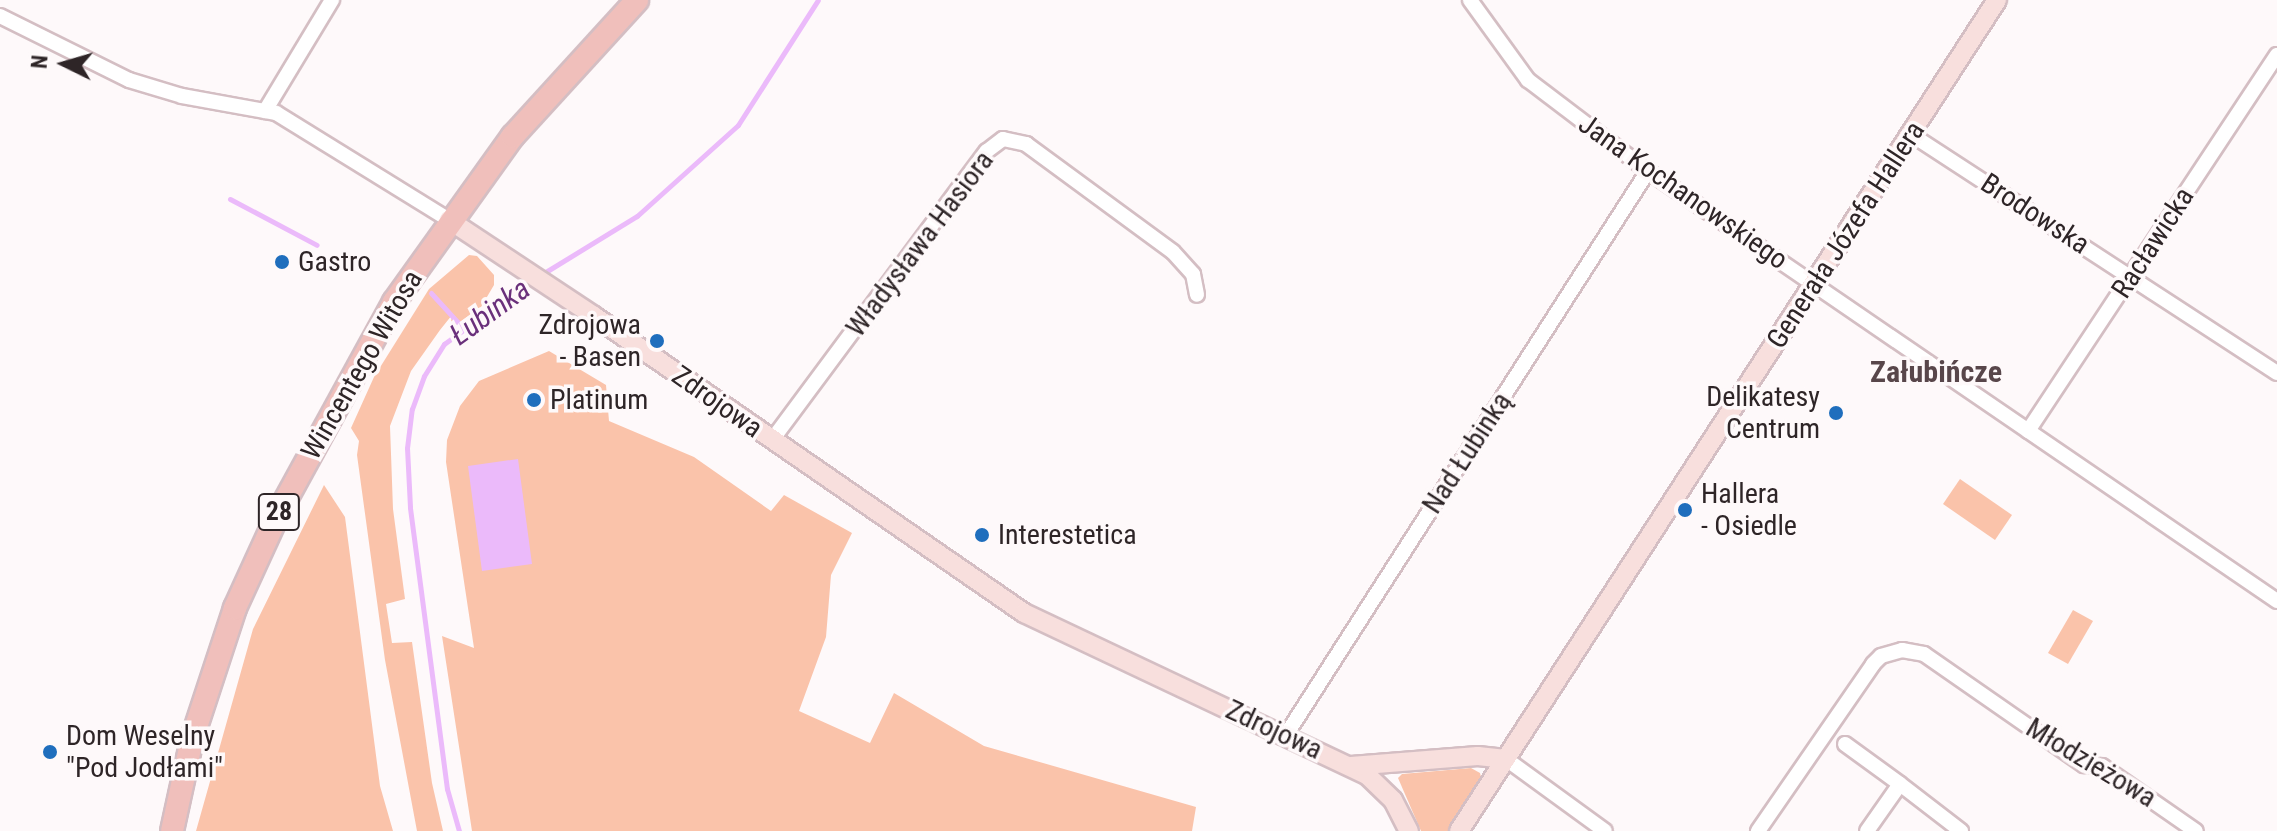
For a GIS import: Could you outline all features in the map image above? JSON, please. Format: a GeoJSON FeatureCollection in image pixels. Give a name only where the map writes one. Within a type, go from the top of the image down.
{"type":"FeatureCollection","features":[{"type":"Feature","properties":{"kind":"main road","name":"Wincentego Witosa"},"geometry":{"type":"LineString","coordinates":[[172,831],[192,739],[217,656],[255,562],[394,302],[449,220],[513,136],[637,0]]}},
{"type":"Feature","properties":{"kind":"street"},"geometry":{"type":"LineString","coordinates":[[265,111],[332,0]]}},
{"type":"Feature","properties":{"kind":"street","name":"Jana Kochanowskiego"},"geometry":{"type":"LineString","coordinates":[[1470,0],[1528,80],[1648,171],[2277,601]]}},
{"type":"Feature","properties":{"kind":"street","name":"Generała Józefa Hallera"},"geometry":{"type":"LineString","coordinates":[[1459,831],[1997,0]]}},
{"type":"Feature","properties":{"kind":"street","name":"Zdrojowa"},"geometry":{"type":"LineString","coordinates":[[0,16],[129,80],[182,96],[265,111],[295,123],[575,303],[1024,613],[1351,766],[1383,788],[1402,813],[1409,831]]}},
{"type":"Feature","properties":{"kind":"street","name":"Racławicka"},"geometry":{"type":"LineString","coordinates":[[2028,431],[2277,55]]}},
{"type":"Feature","properties":{"kind":"street","name":"Brodowska"},"geometry":{"type":"LineString","coordinates":[[1912,135],[2277,373]]}},
{"type":"Feature","properties":{"kind":"street","name":"Władysława Hasiora"},"geometry":{"type":"LineString","coordinates":[[772,440],[987,151],[1003,139],[1026,144],[1173,252],[1193,274],[1197,295]]}},
{"type":"Feature","properties":{"kind":"street","name":"Nad Łubinką"},"geometry":{"type":"LineString","coordinates":[[1286,735],[1648,171]]}},
{"type":"Feature","properties":{"kind":"street","name":"Młodzieżowa"},"geometry":{"type":"LineString","coordinates":[[1758,831],[1873,664],[1881,656],[1902,650],[1924,654],[2084,765],[2102,766],[2196,831]]}},
{"type":"Feature","properties":{"kind":"street"},"geometry":{"type":"LineString","coordinates":[[1845,744],[1961,831]]}},
{"type":"Feature","properties":{"kind":"street"},"geometry":{"type":"LineString","coordinates":[[1351,766],[1478,756],[1506,759],[1605,831]]}},
{"type":"Feature","properties":{"kind":"street"},"geometry":{"type":"LineString","coordinates":[[1867,831],[1900,784]]}},
{"type":"Feature","properties":{"kind":"shaded area"},"geometry":{"type":"Polygon","coordinates":[[[469,255],[477,256],[494,275],[494,285],[481,307],[450,329],[452,315],[440,330],[411,371],[390,426],[393,509],[405,599],[386,604],[392,643],[412,642],[432,783],[443,831],[417,831],[385,660],[357,455],[359,441],[351,428],[374,377],[429,289],[469,255]]]}},
{"type":"Feature","properties":{"kind":"shaded area"},"geometry":{"type":"Polygon","coordinates":[[[549,351],[606,385],[609,421],[694,457],[771,511],[784,495],[852,533],[831,575],[826,637],[799,711],[870,743],[894,693],[984,746],[1196,807],[1192,831],[472,831],[442,636],[474,648],[446,462],[447,440],[460,406],[479,381],[549,351]]]}},
{"type":"Feature","properties":{"kind":"shaded area"},"geometry":{"type":"Polygon","coordinates":[[[518,459],[532,564],[482,571],[468,466],[518,459]]]}},
{"type":"Feature","properties":{"kind":"shaded area"},"geometry":{"type":"Polygon","coordinates":[[[1960,479],[2012,515],[1995,540],[1943,504],[1960,479]]]}},
{"type":"Feature","properties":{"kind":"shaded area"},"geometry":{"type":"Polygon","coordinates":[[[324,485],[345,517],[380,786],[393,831],[196,831],[253,629],[324,485]]]}},
{"type":"Feature","properties":{"kind":"shaded area"},"geometry":{"type":"Polygon","coordinates":[[[2073,610],[2093,621],[2068,664],[2048,653],[2073,610]]]}},
{"type":"Feature","properties":{"kind":"shaded area"},"geometry":{"type":"Polygon","coordinates":[[[1471,768],[1480,773],[1482,781],[1448,831],[1421,831],[1398,778],[1402,774],[1471,768]]]}},
{"type":"Feature","properties":{"kind":"waterway","name":"Łubinka"},"geometry":{"type":"LineString","coordinates":[[539,276],[637,216],[738,125],[818,0]]}},
{"type":"Feature","properties":{"kind":"waterway"},"geometry":{"type":"LineString","coordinates":[[230,199],[317,245]]}},
{"type":"Feature","properties":{"kind":"waterway","name":"Łubinka"},"geometry":{"type":"LineString","coordinates":[[459,831],[447,789],[410,507],[407,448],[412,409],[424,376],[444,344],[530,281]]}},
{"type":"Feature","properties":{"kind":"waterway"},"geometry":{"type":"LineString","coordinates":[[431,293],[464,329]]}},
{"type":"Feature","properties":{"kind":"place","name":"Gastro"},"geometry":{"type":"Point","coordinates":[282,262]}},
{"type":"Feature","properties":{"kind":"place","name":"Zdrojowa - Basen"},"geometry":{"type":"Point","coordinates":[657,341]}},
{"type":"Feature","properties":{"kind":"place","name":"Platinum"},"geometry":{"type":"Point","coordinates":[534,400]}},
{"type":"Feature","properties":{"kind":"place","name":"Delikatesy Centrum"},"geometry":{"type":"Point","coordinates":[1836,413]}},
{"type":"Feature","properties":{"kind":"place","name":"Hallera - Osiedle"},"geometry":{"type":"Point","coordinates":[1685,510]}},
{"type":"Feature","properties":{"kind":"place","name":"Interestetica"},"geometry":{"type":"Point","coordinates":[982,535]}},
{"type":"Feature","properties":{"kind":"place","name":"Dom Weselny \"Pod Jodłami\""},"geometry":{"type":"Point","coordinates":[50,752]}},
{"type":"Feature","properties":{"kind":"district","name":"Załubińcze"},"geometry":{"type":"Point","coordinates":[1936,372]}}]}
